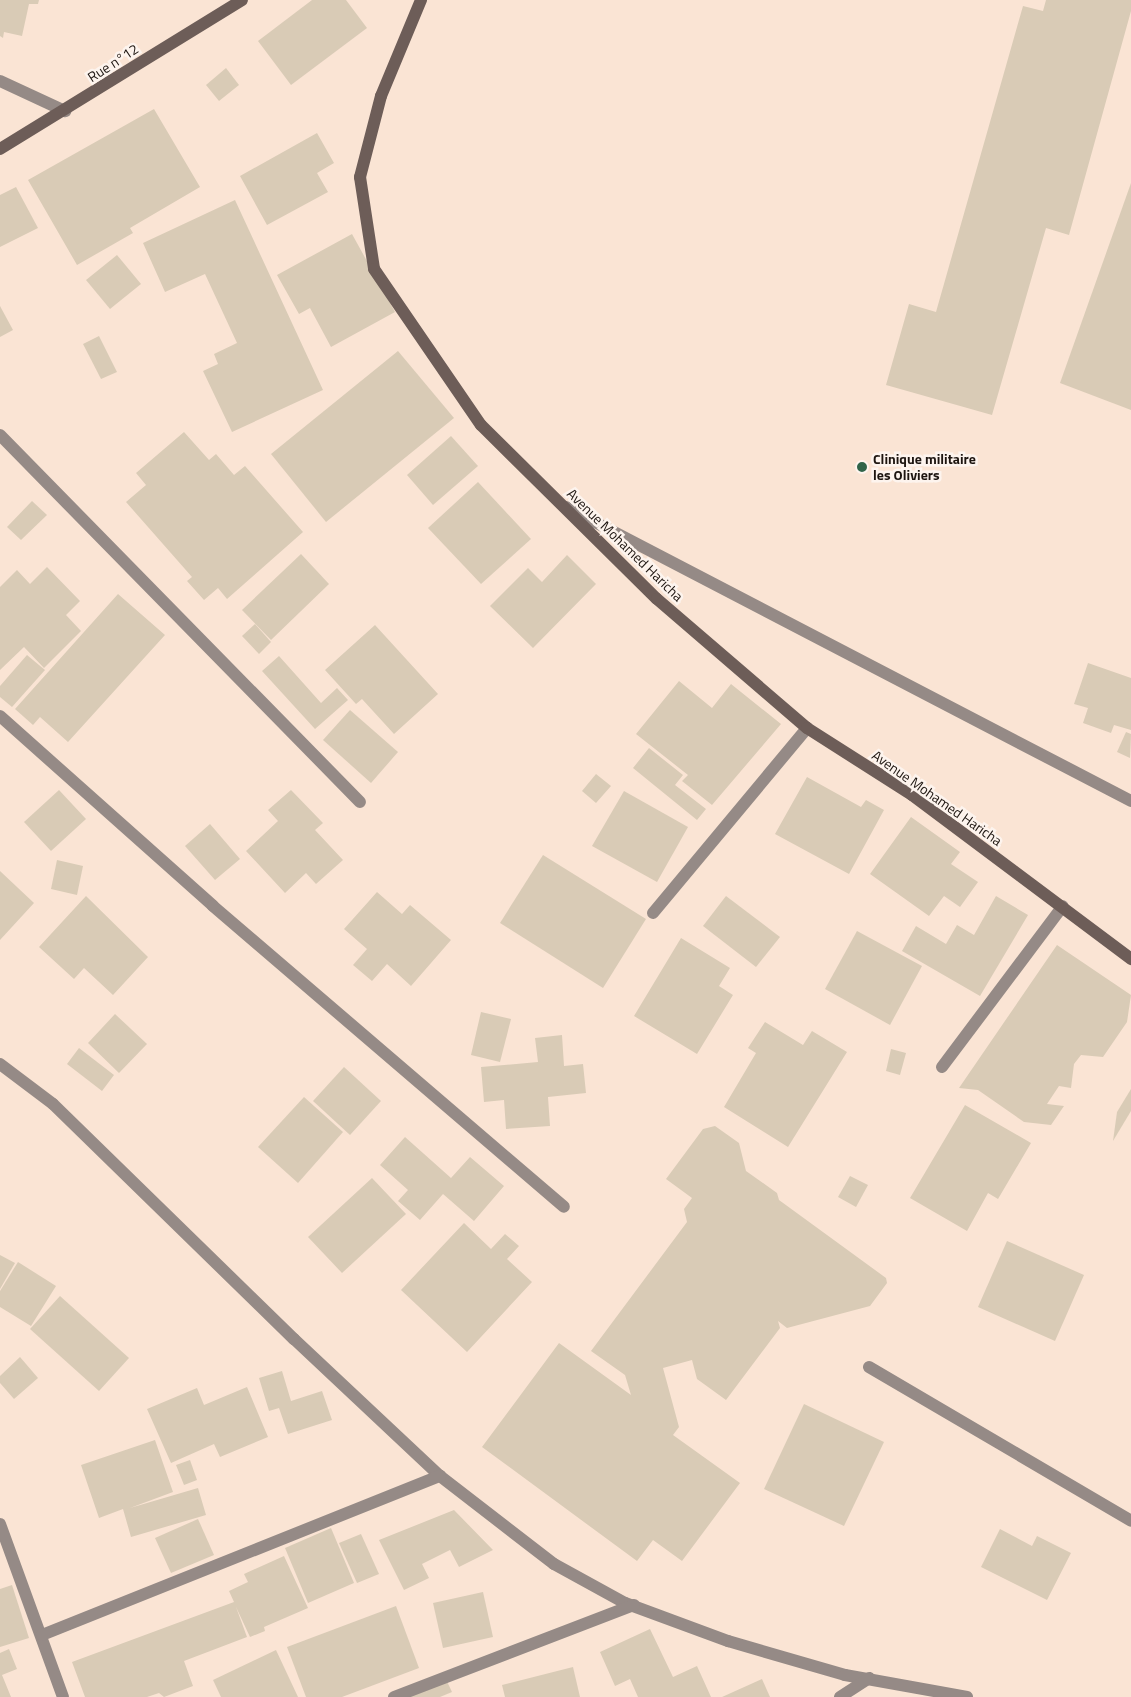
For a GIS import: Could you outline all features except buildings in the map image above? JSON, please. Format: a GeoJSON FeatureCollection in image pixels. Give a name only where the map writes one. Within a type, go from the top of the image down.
{"type":"FeatureCollection","features":[{"type":"Feature","properties":{"kind":"street","name":"Rue n°12"},"geometry":{"type":"LineString","coordinates":[[0,149],[65,111],[242,0]]}},
{"type":"Feature","properties":{"kind":"street","name":"Avenue Mohamed Haricha"},"geometry":{"type":"LineString","coordinates":[[421,0],[381,96],[360,177],[374,269],[481,425],[657,599],[807,728],[912,796],[1063,906],[1131,959]]}},
{"type":"Feature","properties":{"kind":"street"},"geometry":{"type":"LineString","coordinates":[[0,81],[65,111]]}},
{"type":"Feature","properties":{"kind":"street"},"geometry":{"type":"LineString","coordinates":[[0,435],[360,802]]}},
{"type":"Feature","properties":{"kind":"street"},"geometry":{"type":"LineString","coordinates":[[563,506],[1131,801]]}},
{"type":"Feature","properties":{"kind":"street"},"geometry":{"type":"LineString","coordinates":[[0,716],[213,906],[564,1207]]}},
{"type":"Feature","properties":{"kind":"street"},"geometry":{"type":"LineString","coordinates":[[653,913],[807,728]]}},
{"type":"Feature","properties":{"kind":"street"},"geometry":{"type":"LineString","coordinates":[[942,1067],[1063,906]]}},
{"type":"Feature","properties":{"kind":"street"},"geometry":{"type":"LineString","coordinates":[[0,1064],[53,1104],[294,1339],[440,1476],[554,1564],[634,1605],[728,1641],[844,1675],[968,1697]]}},
{"type":"Feature","properties":{"kind":"street"},"geometry":{"type":"LineString","coordinates":[[869,1367],[1131,1520]]}},
{"type":"Feature","properties":{"kind":"street"},"geometry":{"type":"LineString","coordinates":[[42,1635],[440,1476]]}},
{"type":"Feature","properties":{"kind":"street"},"geometry":{"type":"LineString","coordinates":[[0,1524],[63,1697]]}},
{"type":"Feature","properties":{"kind":"street"},"geometry":{"type":"LineString","coordinates":[[394,1697],[634,1605]]}},
{"type":"Feature","properties":{"kind":"street"},"geometry":{"type":"LineString","coordinates":[[840,1697],[869,1678]]}},
{"type":"Feature","properties":{"kind":"place","name":"Clinique militaire les Oliviers"},"geometry":{"type":"Point","coordinates":[862,467]}}]}
